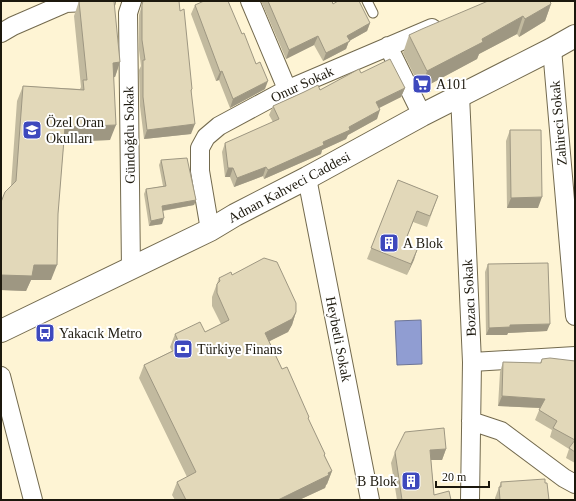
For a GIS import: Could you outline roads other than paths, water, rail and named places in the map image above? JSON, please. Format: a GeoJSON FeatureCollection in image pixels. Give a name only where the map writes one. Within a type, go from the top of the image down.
{"type":"FeatureCollection","features":[{"type":"Feature","properties":{"kind":"main road","name":"Adnan Kahveci Caddesi"},"geometry":{"type":"LineString","coordinates":[[1,331],[210,230],[235,215],[307,178],[422,115],[552,50],[575,36]]}},
{"type":"Feature","properties":{"kind":"street"},"geometry":{"type":"LineString","coordinates":[[1,33],[66,2],[106,1]]}},
{"type":"Feature","properties":{"kind":"street","name":"Gündoğdu Sokak"},"geometry":{"type":"LineString","coordinates":[[131,269],[128,13],[132,1]]}},
{"type":"Feature","properties":{"kind":"street"},"geometry":{"type":"LineString","coordinates":[[250,1],[287,89]]}},
{"type":"Feature","properties":{"kind":"street","name":"Onur Sokak"},"geometry":{"type":"LineString","coordinates":[[210,230],[200,171],[200,148],[206,137],[219,126],[287,89],[444,22]]}},
{"type":"Feature","properties":{"kind":"street"},"geometry":{"type":"LineString","coordinates":[[388,46],[422,115]]}},
{"type":"Feature","properties":{"kind":"street","name":"Zahireci Sokak"},"geometry":{"type":"LineString","coordinates":[[552,50],[575,316]]}},
{"type":"Feature","properties":{"kind":"street","name":"Bozacı Sokak"},"geometry":{"type":"LineString","coordinates":[[460,95],[472,362],[470,500]]}},
{"type":"Feature","properties":{"kind":"street","name":"Heybetli Sokak"},"geometry":{"type":"LineString","coordinates":[[307,178],[370,500]]}},
{"type":"Feature","properties":{"kind":"street"},"geometry":{"type":"LineString","coordinates":[[472,362],[575,356]]}},
{"type":"Feature","properties":{"kind":"street"},"geometry":{"type":"LineString","coordinates":[[1,376],[34,500]]}},
{"type":"Feature","properties":{"kind":"street"},"geometry":{"type":"LineString","coordinates":[[472,421],[501,431],[564,478],[575,484]]}},
{"type":"Feature","properties":{"kind":"lane"},"geometry":{"type":"LineString","coordinates":[[367,1],[373,13]]}},
{"type":"Feature","properties":{"kind":"water"},"geometry":{"type":"Polygon","coordinates":[[[421,320],[422,364],[397,365],[395,321],[421,320]]]}},
{"type":"Feature","properties":{"kind":"place","name":"A101"},"geometry":{"type":"Point","coordinates":[422,84]}},
{"type":"Feature","properties":{"kind":"place","name":"Özel Oran Okulları"},"geometry":{"type":"Point","coordinates":[32,130]}},
{"type":"Feature","properties":{"kind":"place","name":"A Blok"},"geometry":{"type":"Point","coordinates":[389,243]}},
{"type":"Feature","properties":{"kind":"place","name":"Yakacık Metro"},"geometry":{"type":"Point","coordinates":[45,333]}},
{"type":"Feature","properties":{"kind":"place","name":"Türkiye Finans"},"geometry":{"type":"Point","coordinates":[183,349]}},
{"type":"Feature","properties":{"kind":"place","name":"B Blok"},"geometry":{"type":"Point","coordinates":[411,481]}}]}
